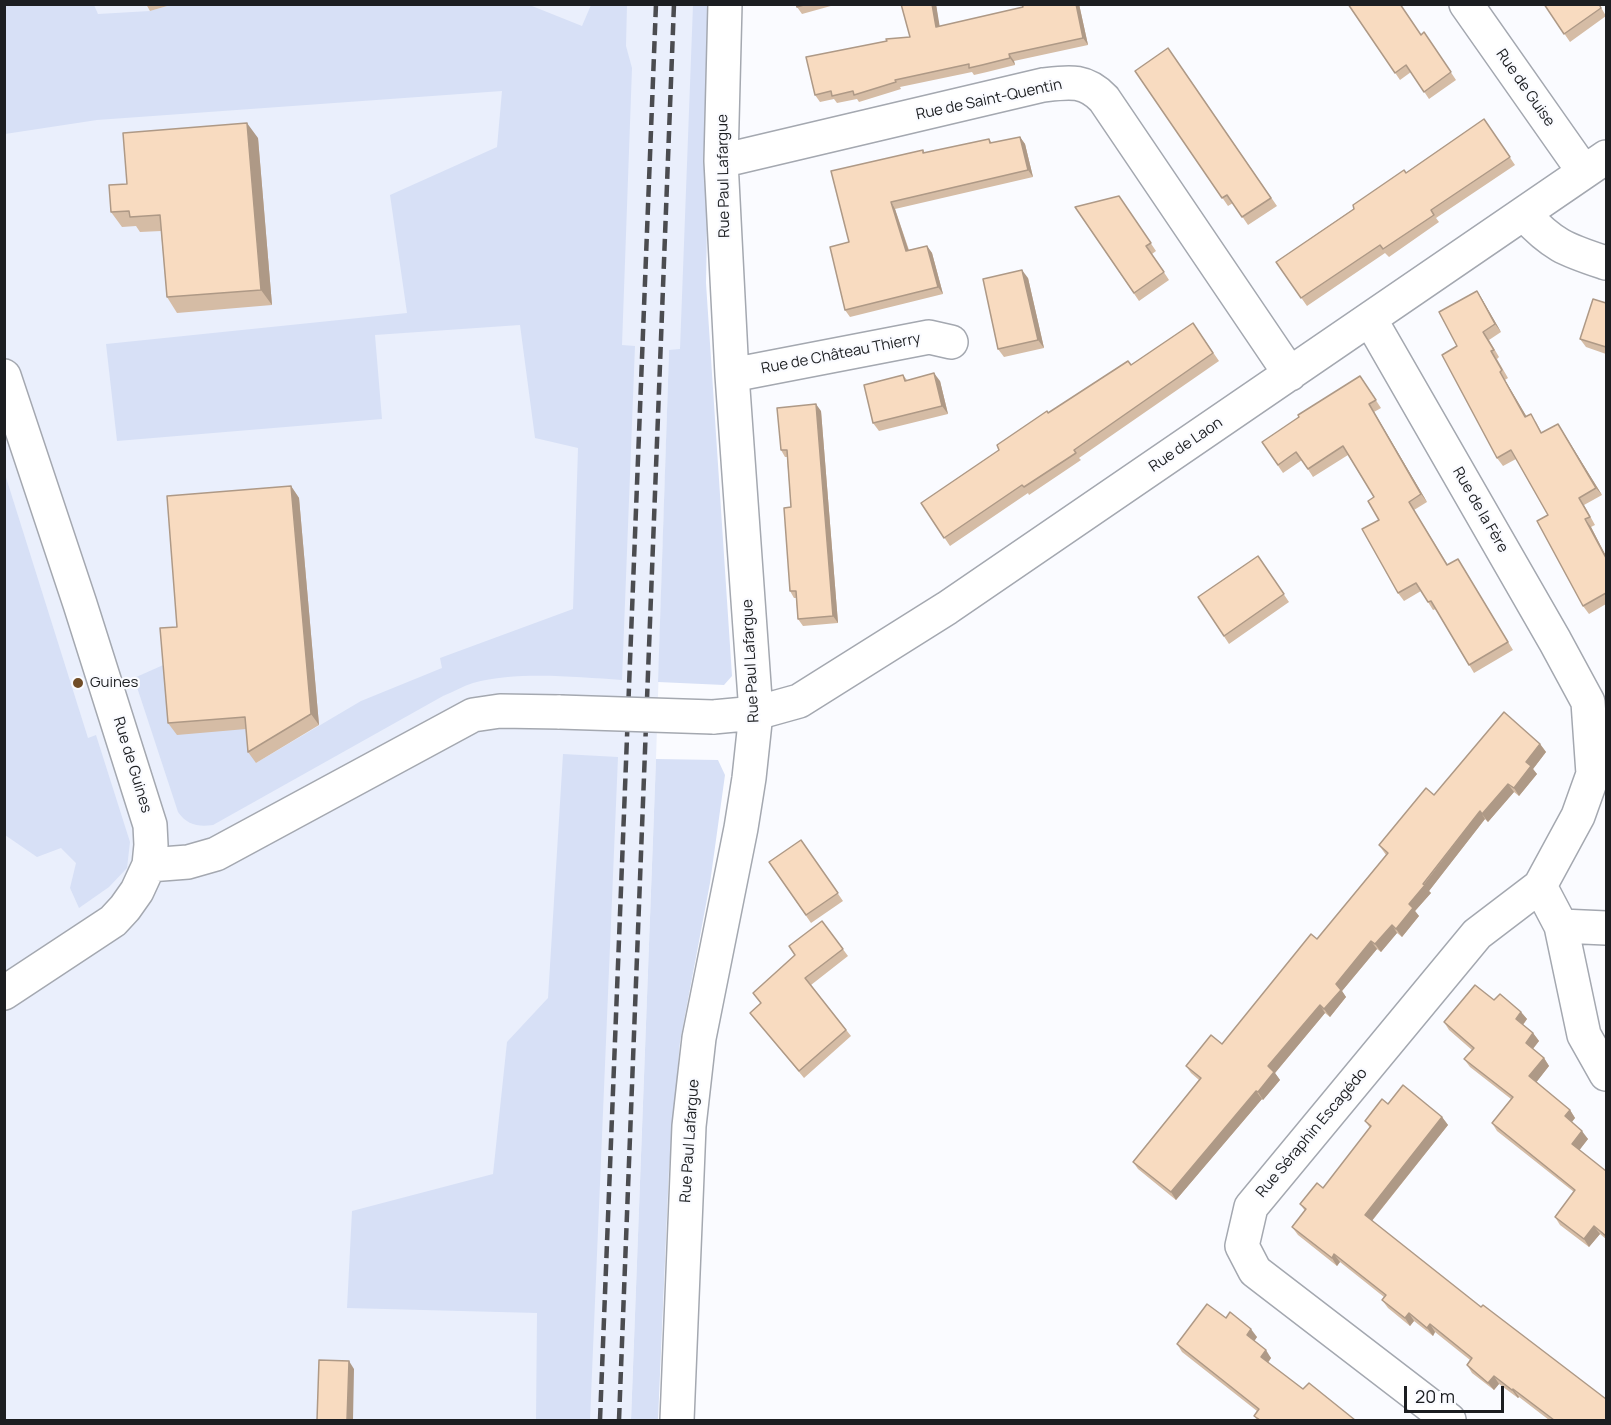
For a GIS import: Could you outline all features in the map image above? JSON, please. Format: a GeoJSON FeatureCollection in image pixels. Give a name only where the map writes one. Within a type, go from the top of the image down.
{"type":"FeatureCollection","features":[{"type":"Feature","properties":{"kind":"street","name":"Rue Paul Lafargue"},"geometry":{"type":"LineString","coordinates":[[677,1420],[690,1115],[699,1038],[741,828],[756,714],[732,375],[721,161],[725,4]]}},
{"type":"Feature","properties":{"kind":"street","name":"Rue de Guise"},"geometry":{"type":"LineString","coordinates":[[1466,4],[1595,165]]}},
{"type":"Feature","properties":{"kind":"street","name":"Rue de Saint-Quentin"},"geometry":{"type":"LineString","coordinates":[[721,161],[1043,85],[1064,82],[1083,84],[1096,91],[1104,99],[1290,374]]}},
{"type":"Feature","properties":{"kind":"street","name":"Rue de Laon"},"geometry":{"type":"LineString","coordinates":[[149,865],[188,862],[216,854],[472,715],[500,711],[713,717],[756,714],[799,701],[947,608],[1595,165]]}},
{"type":"Feature","properties":{"kind":"street"},"geometry":{"type":"LineString","coordinates":[[1524,214],[1543,235],[1566,250],[1606,262]]}},
{"type":"Feature","properties":{"kind":"street","name":"Rue de la Fère"},"geometry":{"type":"LineString","coordinates":[[1370,319],[1555,641],[1597,697]]}},
{"type":"Feature","properties":{"kind":"street","name":"Rue de Château Thierry"},"geometry":{"type":"LineString","coordinates":[[732,375],[929,338],[951,342]]}},
{"type":"Feature","properties":{"kind":"street","name":"Rue de Guines"},"geometry":{"type":"LineString","coordinates":[[4,376],[150,825],[151,845],[149,865],[126,908],[112,921],[4,993]]}},
{"type":"Feature","properties":{"kind":"street"},"geometry":{"type":"LineString","coordinates":[[1597,697],[1593,774],[1578,816],[1540,886],[1561,926],[1584,1035],[1606,1074]]}},
{"type":"Feature","properties":{"kind":"street","name":"Rue Séraphin Escagédo"},"geometry":{"type":"LineString","coordinates":[[1449,1420],[1255,1271],[1242,1246],[1251,1207],[1273,1179],[1477,934],[1540,886]]}},
{"type":"Feature","properties":{"kind":"street"},"geometry":{"type":"LineString","coordinates":[[1561,926],[1606,928]]}},
{"type":"Feature","properties":{"kind":"shaded area"},"geometry":{"type":"Polygon","coordinates":[[[174,4],[527,4],[582,26],[591,5],[627,5],[626,46],[632,68],[622,345],[635,346],[622,680],[528,676],[490,679],[469,684],[443,696],[208,826],[189,822],[178,812],[134,678],[170,662],[253,729],[256,763],[361,701],[442,668],[440,658],[573,609],[578,448],[535,438],[520,325],[375,335],[382,419],[117,441],[106,344],[407,313],[390,195],[497,147],[502,91],[97,120],[5,134],[4,5],[94,5],[98,14],[150,11],[174,4]]]}},
{"type":"Feature","properties":{"kind":"shaded area"},"geometry":{"type":"Polygon","coordinates":[[[5,5],[710,5],[706,283],[680,350],[669,350],[631,1420],[5,1420],[5,5]]]}},
{"type":"Feature","properties":{"kind":"shaded area"},"geometry":{"type":"Polygon","coordinates":[[[693,5],[710,5],[706,283],[732,676],[724,685],[658,682],[669,350],[680,349],[693,5]]]}},
{"type":"Feature","properties":{"kind":"shaded area"},"geometry":{"type":"Polygon","coordinates":[[[4,471],[88,738],[96,735],[130,842],[127,868],[109,887],[79,908],[70,888],[76,863],[61,848],[37,857],[5,835],[4,471]]]}},
{"type":"Feature","properties":{"kind":"shaded area"},"geometry":{"type":"Polygon","coordinates":[[[563,754],[618,757],[590,1420],[536,1420],[537,1313],[347,1308],[352,1211],[493,1174],[507,1042],[548,998],[563,754]]]}},
{"type":"Feature","properties":{"kind":"shaded area"},"geometry":{"type":"Polygon","coordinates":[[[656,759],[718,760],[725,775],[710,883],[680,1042],[669,1170],[658,1420],[631,1420],[656,759]]]}},
{"type":"Feature","properties":{"kind":"building"},"geometry":{"type":"Polygon","coordinates":[[[901,4],[932,4],[936,27],[1023,7],[1022,4],[1076,4],[1083,38],[1009,54],[1010,58],[969,68],[969,64],[895,80],[896,82],[854,95],[853,91],[832,96],[831,91],[815,95],[806,57],[887,41],[886,39],[910,37],[901,4]]]}},
{"type":"Feature","properties":{"kind":"building"},"geometry":{"type":"Polygon","coordinates":[[[1348,4],[1400,4],[1421,35],[1424,32],[1451,72],[1424,92],[1406,65],[1395,73],[1348,4]]]}},
{"type":"Feature","properties":{"kind":"building"},"geometry":{"type":"Polygon","coordinates":[[[1544,4],[1599,4],[1601,8],[1564,34],[1544,4]]]}},
{"type":"Feature","properties":{"kind":"building"},"geometry":{"type":"Polygon","coordinates":[[[1168,48],[1271,198],[1242,217],[1227,195],[1222,198],[1135,71],[1168,48]]]}},
{"type":"Feature","properties":{"kind":"building"},"geometry":{"type":"Polygon","coordinates":[[[1484,119],[1510,157],[1431,210],[1434,215],[1383,249],[1380,245],[1301,298],[1276,262],[1354,209],[1353,205],[1404,170],[1406,173],[1484,119]]]}},
{"type":"Feature","properties":{"kind":"building"},"geometry":{"type":"Polygon","coordinates":[[[247,123],[261,290],[167,297],[160,215],[130,217],[129,211],[111,212],[109,185],[127,184],[123,133],[247,123]]]}},
{"type":"Feature","properties":{"kind":"building"},"geometry":{"type":"Polygon","coordinates":[[[1020,137],[1028,170],[891,202],[906,251],[927,246],[938,287],[845,310],[830,247],[849,242],[831,171],[923,150],[923,153],[989,139],[990,143],[1020,137]]]}},
{"type":"Feature","properties":{"kind":"building"},"geometry":{"type":"Polygon","coordinates":[[[1119,196],[1151,243],[1146,246],[1164,272],[1134,293],[1075,207],[1119,196]]]}},
{"type":"Feature","properties":{"kind":"building"},"geometry":{"type":"Polygon","coordinates":[[[1022,270],[1038,340],[998,349],[983,279],[1022,270]]]}},
{"type":"Feature","properties":{"kind":"building"},"geometry":{"type":"Polygon","coordinates":[[[1477,291],[1495,324],[1483,332],[1494,350],[1491,351],[1502,370],[1500,372],[1525,417],[1531,414],[1541,433],[1558,424],[1596,488],[1579,498],[1590,517],[1585,519],[1606,558],[1606,593],[1583,606],[1537,521],[1548,515],[1511,450],[1497,458],[1442,355],[1457,346],[1439,312],[1477,291]]]}},
{"type":"Feature","properties":{"kind":"building"},"geometry":{"type":"Polygon","coordinates":[[[1593,299],[1606,303],[1606,347],[1580,339],[1593,299]]]}},
{"type":"Feature","properties":{"kind":"building"},"geometry":{"type":"Polygon","coordinates":[[[1193,323],[1213,353],[1074,450],[1076,453],[1024,487],[1022,485],[944,538],[921,503],[999,450],[997,445],[1047,411],[1048,413],[1128,361],[1131,365],[1193,323]]]}},
{"type":"Feature","properties":{"kind":"building"},"geometry":{"type":"Polygon","coordinates":[[[934,373],[942,406],[873,423],[864,385],[903,375],[905,381],[934,373]]]}},
{"type":"Feature","properties":{"kind":"building"},"geometry":{"type":"Polygon","coordinates":[[[1360,376],[1376,400],[1369,404],[1421,494],[1409,502],[1447,565],[1458,559],[1508,642],[1469,665],[1431,601],[1428,602],[1416,583],[1398,593],[1362,529],[1379,520],[1368,501],[1374,497],[1343,446],[1308,469],[1296,452],[1278,465],[1262,442],[1299,417],[1298,415],[1360,376]]]}},
{"type":"Feature","properties":{"kind":"building"},"geometry":{"type":"Polygon","coordinates":[[[816,404],[833,616],[798,619],[796,591],[790,591],[784,508],[791,507],[787,450],[781,450],[777,408],[816,404]]]}},
{"type":"Feature","properties":{"kind":"building"},"geometry":{"type":"Polygon","coordinates":[[[291,486],[311,714],[248,752],[245,717],[168,723],[160,628],[177,627],[167,496],[291,486]]]}},
{"type":"Feature","properties":{"kind":"building"},"geometry":{"type":"Polygon","coordinates":[[[1258,556],[1284,594],[1224,636],[1198,597],[1258,556]]]}},
{"type":"Feature","properties":{"kind":"building"},"geometry":{"type":"Polygon","coordinates":[[[1504,712],[1540,744],[1526,762],[1531,766],[1514,788],[1508,784],[1482,814],[1480,811],[1423,884],[1425,885],[1409,904],[1413,908],[1396,929],[1392,925],[1375,944],[1371,941],[1336,984],[1341,990],[1324,1009],[1320,1005],[1268,1066],[1274,1072],[1171,1192],[1133,1162],[1201,1078],[1186,1066],[1211,1035],[1222,1044],[1311,934],[1317,939],[1388,853],[1379,845],[1426,788],[1434,795],[1504,712]]]}},
{"type":"Feature","properties":{"kind":"building"},"geometry":{"type":"Polygon","coordinates":[[[801,840],[838,893],[806,915],[769,862],[801,840]]]}},
{"type":"Feature","properties":{"kind":"building"},"geometry":{"type":"Polygon","coordinates":[[[822,921],[843,949],[805,978],[846,1030],[799,1071],[750,1013],[761,1003],[753,993],[795,955],[789,946],[822,921]]]}},
{"type":"Feature","properties":{"kind":"building"},"geometry":{"type":"Polygon","coordinates":[[[1475,985],[1494,1000],[1500,994],[1521,1012],[1516,1019],[1533,1033],[1526,1043],[1544,1058],[1529,1076],[1570,1110],[1565,1116],[1582,1131],[1572,1144],[1606,1171],[1606,1236],[1594,1226],[1584,1239],[1555,1217],[1575,1190],[1492,1123],[1513,1097],[1464,1059],[1474,1048],[1444,1022],[1475,985]]]}},
{"type":"Feature","properties":{"kind":"building"},"geometry":{"type":"Polygon","coordinates":[[[1403,1085],[1442,1117],[1365,1215],[1481,1307],[1483,1305],[1606,1399],[1606,1420],[1554,1420],[1494,1376],[1488,1383],[1467,1365],[1472,1358],[1430,1324],[1427,1328],[1409,1313],[1405,1318],[1382,1300],[1386,1295],[1334,1254],[1332,1258],[1292,1227],[1306,1209],[1300,1204],[1317,1183],[1323,1188],[1371,1126],[1365,1121],[1382,1099],[1388,1104],[1403,1085]]]}},
{"type":"Feature","properties":{"kind":"building"},"geometry":{"type":"Polygon","coordinates":[[[1207,1304],[1226,1318],[1230,1312],[1251,1329],[1247,1335],[1266,1350],[1261,1357],[1303,1389],[1309,1383],[1355,1420],[1260,1420],[1254,1416],[1259,1409],[1177,1344],[1207,1304]]]}},
{"type":"Feature","properties":{"kind":"building"},"geometry":{"type":"Polygon","coordinates":[[[319,1360],[349,1361],[347,1420],[317,1420],[319,1360]]]}},
{"type":"Feature","properties":{"kind":"railway"},"geometry":{"type":"LineString","coordinates":[[600,1420],[656,4]]}},
{"type":"Feature","properties":{"kind":"railway"},"geometry":{"type":"LineString","coordinates":[[619,1420],[674,4]]}},
{"type":"Feature","properties":{"kind":"place","name":"Guines"},"geometry":{"type":"Point","coordinates":[78,683]}}]}
